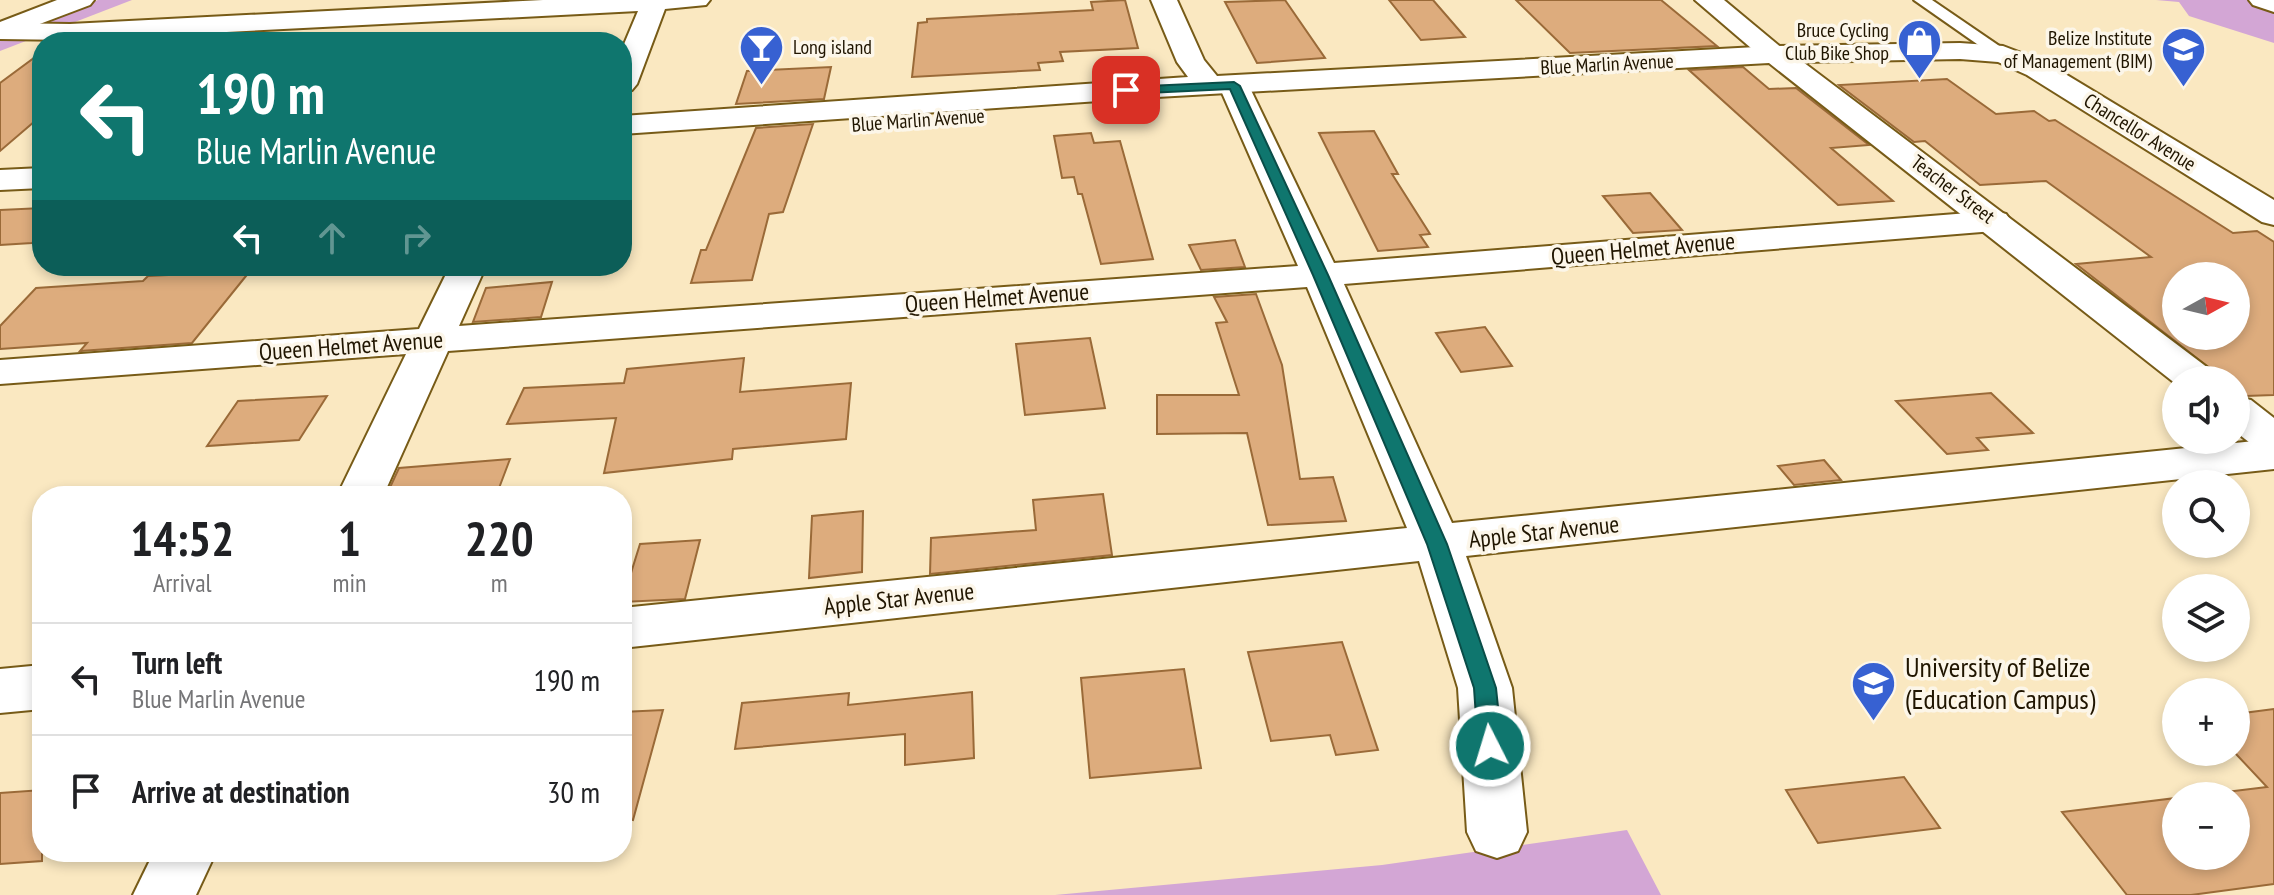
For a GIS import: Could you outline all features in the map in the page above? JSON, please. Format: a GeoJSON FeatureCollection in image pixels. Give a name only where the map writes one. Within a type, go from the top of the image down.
{"type":"FeatureCollection","features":[{"type":"Feature","properties":{"kind":"street"},"geometry":{"type":"LineString","coordinates":[[0,31],[81,0]]}},
{"type":"Feature","properties":{"kind":"street"},"geometry":{"type":"LineString","coordinates":[[78,32],[586,3],[697,0]]}},
{"type":"Feature","properties":{"kind":"street"},"geometry":{"type":"LineString","coordinates":[[1164,0],[1191,62],[1222,78],[1321,275],[1437,544],[1485,688],[1497,832]]}},
{"type":"Feature","properties":{"kind":"street","name":"Teacher Street"},"geometry":{"type":"LineString","coordinates":[[1708,0],[2179,366]]}},
{"type":"Feature","properties":{"kind":"street"},"geometry":{"type":"LineString","coordinates":[[2262,0],[2274,4]]}},
{"type":"Feature","properties":{"kind":"street"},"geometry":{"type":"LineString","coordinates":[[632,59],[655,2]]}},
{"type":"Feature","properties":{"kind":"street"},"geometry":{"type":"LineString","coordinates":[[0,31],[32,32]]}},
{"type":"Feature","properties":{"kind":"street","name":"Blue Marlin Avenue"},"geometry":{"type":"LineString","coordinates":[[632,124],[1142,89],[1222,78],[1775,54],[1960,51],[2003,54]]}},
{"type":"Feature","properties":{"kind":"street","name":"Chancellor Avenue"},"geometry":{"type":"LineString","coordinates":[[2003,54],[2037,69],[2268,208]]}},
{"type":"Feature","properties":{"kind":"street","name":"Blue Marlin Avenue"},"geometry":{"type":"LineString","coordinates":[[632,140],[1163,102],[1222,78]]}},
{"type":"Feature","properties":{"kind":"street"},"geometry":{"type":"LineString","coordinates":[[0,163],[32,161]]}},
{"type":"Feature","properties":{"kind":"street"},"geometry":{"type":"LineString","coordinates":[[0,180],[32,178]]}},
{"type":"Feature","properties":{"kind":"street","name":"Queen Helmet Avenue"},"geometry":{"type":"LineString","coordinates":[[0,372],[1321,275],[1994,221]]}},
{"type":"Feature","properties":{"kind":"street"},"geometry":{"type":"LineString","coordinates":[[365,486],[463,276]]}},
{"type":"Feature","properties":{"kind":"street"},"geometry":{"type":"LineString","coordinates":[[2250,421],[2274,440]]}},
{"type":"Feature","properties":{"kind":"street","name":"Apple Star Avenue"},"geometry":{"type":"LineString","coordinates":[[632,627],[2274,454]]}},
{"type":"Feature","properties":{"kind":"street"},"geometry":{"type":"LineString","coordinates":[[0,691],[32,688]]}},
{"type":"Feature","properties":{"kind":"street"},"geometry":{"type":"LineString","coordinates":[[164,895],[181,862]]}},
{"type":"Feature","properties":{"kind":"lane"},"geometry":{"type":"LineString","coordinates":[[1922,0],[2003,54]]}},
{"type":"Feature","properties":{"kind":"shaded area"},"geometry":{"type":"Polygon","coordinates":[[[98,0],[132,0],[49,32],[32,32],[32,39],[0,51],[0,38],[98,0]]]}},
{"type":"Feature","properties":{"kind":"shaded area"},"geometry":{"type":"Polygon","coordinates":[[[2156,0],[2251,0],[2274,10],[2274,43],[2189,16],[2179,2],[2156,0]]]}},
{"type":"Feature","properties":{"kind":"shaded area"},"geometry":{"type":"Polygon","coordinates":[[[1627,830],[1661,895],[1055,895],[1382,865],[1627,830]]]}},
{"type":"Feature","properties":{"kind":"building"},"geometry":{"type":"Polygon","coordinates":[[[1125,0],[1138,48],[1060,52],[1063,61],[1038,63],[1040,70],[912,77],[918,23],[927,22],[927,19],[1093,10],[1091,2],[1125,0]]]}},
{"type":"Feature","properties":{"kind":"building"},"geometry":{"type":"Polygon","coordinates":[[[1285,0],[1325,58],[1257,63],[1225,2],[1285,0]]]}},
{"type":"Feature","properties":{"kind":"building"},"geometry":{"type":"Polygon","coordinates":[[[1389,0],[1433,0],[1465,37],[1421,40],[1389,0]]]}},
{"type":"Feature","properties":{"kind":"building"},"geometry":{"type":"Polygon","coordinates":[[[1516,0],[1661,0],[1717,46],[1570,53],[1516,0]]]}},
{"type":"Feature","properties":{"kind":"building"},"geometry":{"type":"Polygon","coordinates":[[[32,59],[32,124],[0,151],[0,83],[32,59]]]}},
{"type":"Feature","properties":{"kind":"building"},"geometry":{"type":"Polygon","coordinates":[[[831,67],[824,99],[736,104],[747,71],[831,67]]]}},
{"type":"Feature","properties":{"kind":"building"},"geometry":{"type":"Polygon","coordinates":[[[1743,67],[1769,89],[1796,88],[1869,145],[1831,148],[1893,201],[1838,205],[1689,70],[1743,67]]]}},
{"type":"Feature","properties":{"kind":"building"},"geometry":{"type":"Polygon","coordinates":[[[1947,79],[1996,114],[2034,111],[2049,121],[2055,120],[2233,233],[2257,231],[2274,242],[2274,395],[2250,396],[2250,366],[2207,366],[2186,350],[2250,350],[2250,262],[2162,262],[2162,331],[2076,264],[2151,257],[2046,181],[1980,185],[1925,141],[1914,142],[1839,85],[1947,79]]]}},
{"type":"Feature","properties":{"kind":"building"},"geometry":{"type":"Polygon","coordinates":[[[813,124],[783,212],[769,214],[752,280],[691,283],[701,250],[706,250],[756,128],[813,124]]]}},
{"type":"Feature","properties":{"kind":"building"},"geometry":{"type":"Polygon","coordinates":[[[1374,131],[1398,174],[1392,174],[1430,234],[1420,235],[1428,247],[1378,251],[1319,133],[1374,131]]]}},
{"type":"Feature","properties":{"kind":"building"},"geometry":{"type":"Polygon","coordinates":[[[1091,133],[1094,143],[1120,141],[1153,259],[1101,264],[1082,194],[1078,194],[1074,177],[1062,178],[1054,136],[1091,133]]]}},
{"type":"Feature","properties":{"kind":"building"},"geometry":{"type":"Polygon","coordinates":[[[1650,193],[1682,230],[1633,233],[1603,196],[1650,193]]]}},
{"type":"Feature","properties":{"kind":"building"},"geometry":{"type":"Polygon","coordinates":[[[32,208],[32,243],[0,245],[0,210],[32,208]]]}},
{"type":"Feature","properties":{"kind":"building"},"geometry":{"type":"Polygon","coordinates":[[[1235,240],[1245,267],[1201,270],[1189,245],[1235,240]]]}},
{"type":"Feature","properties":{"kind":"building"},"geometry":{"type":"Polygon","coordinates":[[[148,276],[246,276],[192,343],[80,351],[87,343],[0,349],[0,326],[36,288],[143,281],[148,276]]]}},
{"type":"Feature","properties":{"kind":"building"},"geometry":{"type":"Polygon","coordinates":[[[552,282],[541,317],[473,322],[486,288],[552,282]]]}},
{"type":"Feature","properties":{"kind":"building"},"geometry":{"type":"Polygon","coordinates":[[[1256,294],[1282,365],[1300,479],[1333,477],[1346,521],[1268,525],[1247,433],[1157,434],[1157,395],[1239,395],[1216,323],[1227,322],[1214,297],[1256,294]]]}},
{"type":"Feature","properties":{"kind":"building"},"geometry":{"type":"Polygon","coordinates":[[[1485,327],[1512,366],[1461,372],[1436,333],[1485,327]]]}},
{"type":"Feature","properties":{"kind":"building"},"geometry":{"type":"Polygon","coordinates":[[[1090,338],[1105,408],[1025,415],[1016,344],[1090,338]]]}},
{"type":"Feature","properties":{"kind":"building"},"geometry":{"type":"Polygon","coordinates":[[[744,358],[740,392],[851,383],[846,439],[733,449],[732,459],[604,473],[616,418],[507,424],[524,388],[624,383],[627,369],[744,358]]]}},
{"type":"Feature","properties":{"kind":"building"},"geometry":{"type":"Polygon","coordinates":[[[1991,393],[2033,433],[1977,438],[1988,450],[1947,454],[1896,401],[1991,393]]]}},
{"type":"Feature","properties":{"kind":"building"},"geometry":{"type":"Polygon","coordinates":[[[327,396],[299,440],[207,446],[238,401],[327,396]]]}},
{"type":"Feature","properties":{"kind":"building"},"geometry":{"type":"Polygon","coordinates":[[[510,459],[500,486],[391,486],[399,468],[510,459]]]}},
{"type":"Feature","properties":{"kind":"building"},"geometry":{"type":"Polygon","coordinates":[[[1824,460],[1841,480],[1794,485],[1778,466],[1824,460]]]}},
{"type":"Feature","properties":{"kind":"building"},"geometry":{"type":"Polygon","coordinates":[[[1103,494],[1112,555],[930,574],[931,538],[1036,530],[1033,500],[1103,494]]]}},
{"type":"Feature","properties":{"kind":"building"},"geometry":{"type":"Polygon","coordinates":[[[863,511],[862,572],[809,578],[812,516],[863,511]]]}},
{"type":"Feature","properties":{"kind":"building"},"geometry":{"type":"Polygon","coordinates":[[[700,540],[685,599],[632,602],[632,570],[640,544],[700,540]]]}},
{"type":"Feature","properties":{"kind":"building"},"geometry":{"type":"Polygon","coordinates":[[[1342,642],[1378,750],[1336,755],[1330,735],[1271,741],[1248,652],[1342,642]]]}},
{"type":"Feature","properties":{"kind":"building"},"geometry":{"type":"Polygon","coordinates":[[[1184,669],[1201,768],[1090,778],[1081,678],[1184,669]]]}},
{"type":"Feature","properties":{"kind":"building"},"geometry":{"type":"Polygon","coordinates":[[[972,692],[974,758],[905,765],[905,734],[735,749],[742,703],[849,693],[848,705],[972,692]]]}},
{"type":"Feature","properties":{"kind":"building"},"geometry":{"type":"Polygon","coordinates":[[[2274,709],[2274,884],[2191,895],[2127,895],[2062,812],[2162,800],[2162,870],[2250,870],[2250,789],[2267,787],[2247,766],[2250,766],[2250,712],[2274,709]]]}},
{"type":"Feature","properties":{"kind":"building"},"geometry":{"type":"Polygon","coordinates":[[[663,710],[633,820],[632,820],[632,712],[663,710]]]}},
{"type":"Feature","properties":{"kind":"building"},"geometry":{"type":"Polygon","coordinates":[[[1904,777],[1940,828],[1818,843],[1786,790],[1904,777]]]}},
{"type":"Feature","properties":{"kind":"building"},"geometry":{"type":"Polygon","coordinates":[[[32,791],[32,862],[0,864],[0,793],[32,791]]]}},
{"type":"Feature","properties":{"kind":"place","name":"Bruce Cycling Club Bike Shop"},"geometry":{"type":"Point","coordinates":[1920,80]}},
{"type":"Feature","properties":{"kind":"place","name":"Long island"},"geometry":{"type":"Point","coordinates":[762,86]}},
{"type":"Feature","properties":{"kind":"place","name":"Belize Institute of Management (BIM)"},"geometry":{"type":"Point","coordinates":[2183,88]}},
{"type":"Feature","properties":{"kind":"place","name":"University of Belize (Education Campus)"},"geometry":{"type":"Point","coordinates":[1874,722]}},
{"type":"Feature","properties":{"kind":"route"},"geometry":{"type":"LineString","coordinates":[[1126,90],[1234,86],[1321,275],[1437,544],[1485,688],[1490,746]]}}]}
